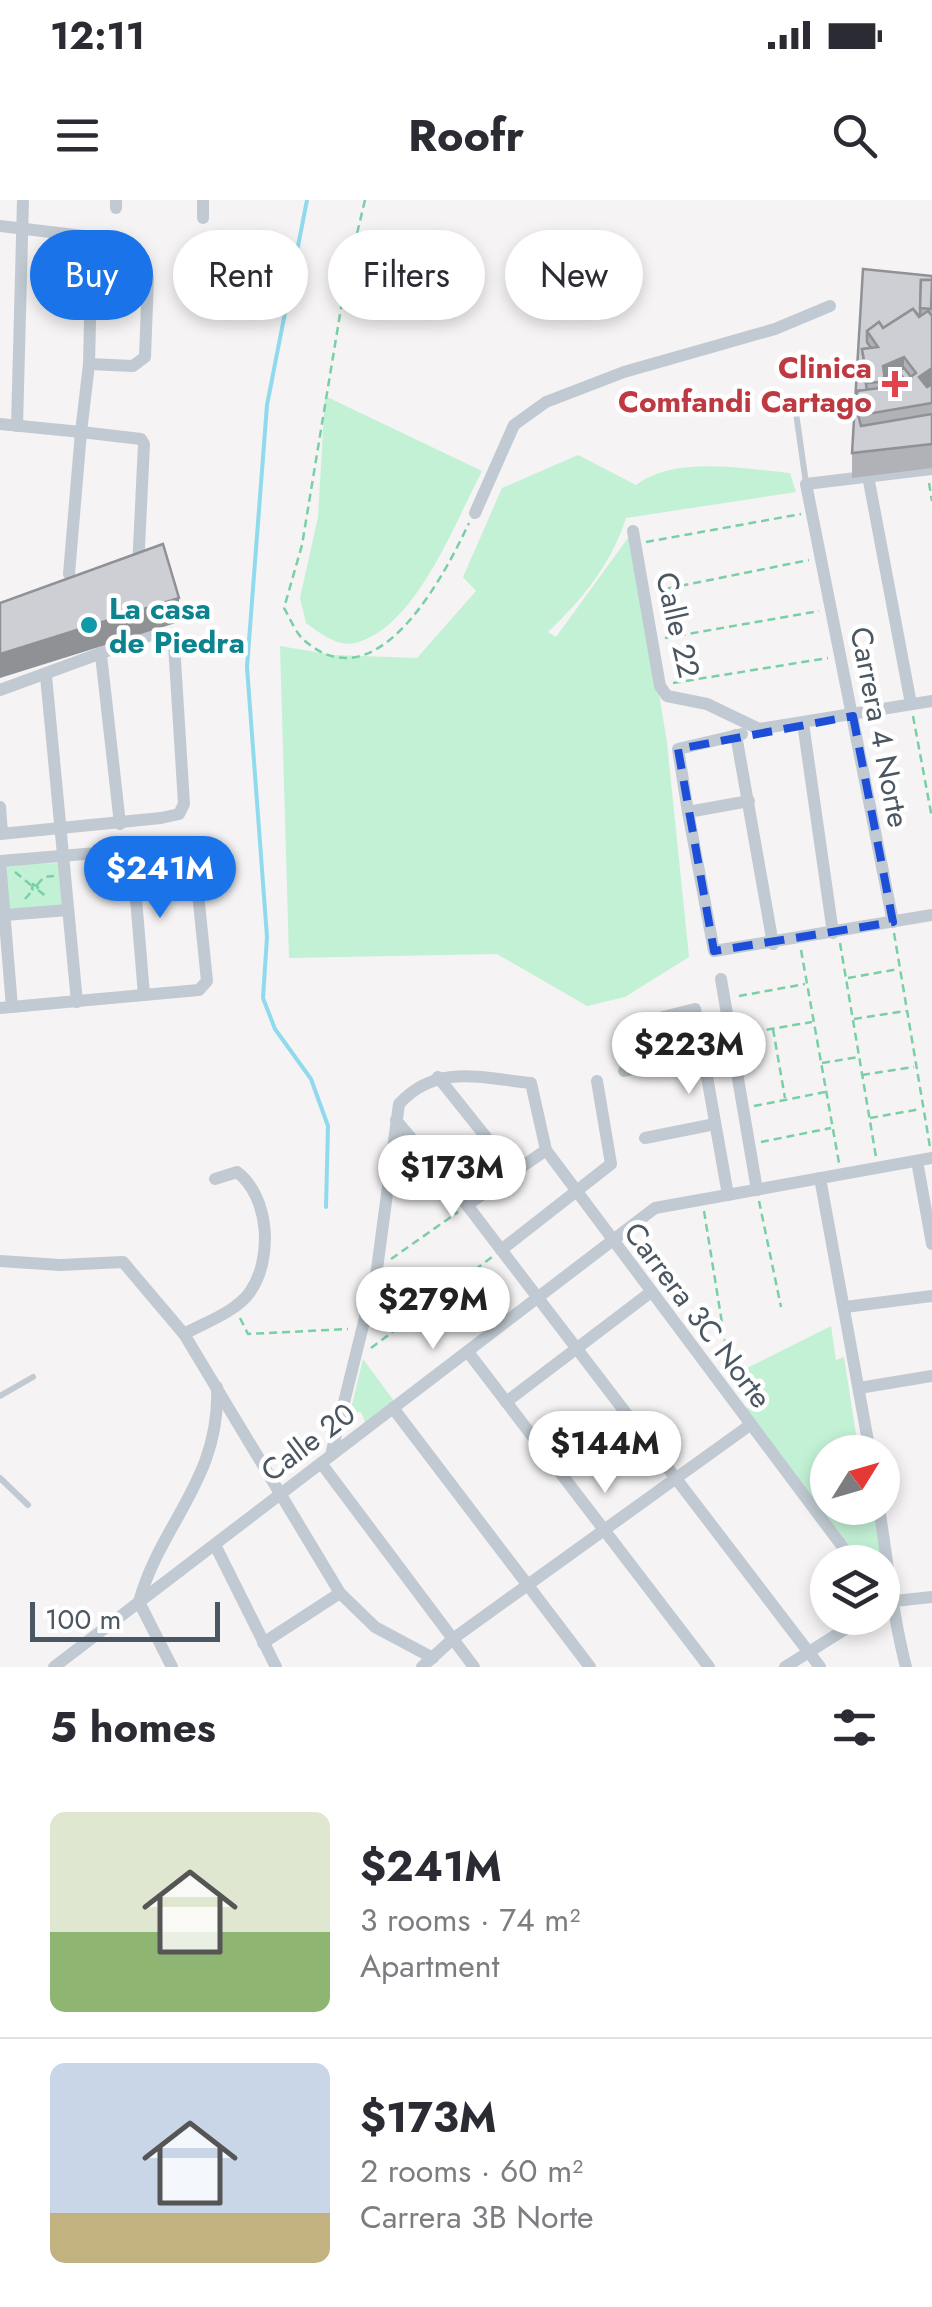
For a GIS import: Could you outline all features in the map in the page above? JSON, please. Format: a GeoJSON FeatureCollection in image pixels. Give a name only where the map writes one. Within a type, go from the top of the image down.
{"type":"FeatureCollection","features":[{"type":"Feature","properties":{"kind":"street"},"geometry":{"type":"LineString","coordinates":[[17,426],[20,230],[24,200]]}},
{"type":"Feature","properties":{"kind":"street"},"geometry":{"type":"LineString","coordinates":[[203,200],[203,218]]}},
{"type":"Feature","properties":{"kind":"street"},"geometry":{"type":"LineString","coordinates":[[0,226],[30,231]]}},
{"type":"Feature","properties":{"kind":"street"},"geometry":{"type":"LineString","coordinates":[[474,513],[514,425],[546,402],[624,372],[775,329],[830,306]]}},
{"type":"Feature","properties":{"kind":"street"},"geometry":{"type":"LineString","coordinates":[[69,574],[91,320]]}},
{"type":"Feature","properties":{"kind":"street"},"geometry":{"type":"LineString","coordinates":[[89,364],[133,366],[145,357],[146,320]]}},
{"type":"Feature","properties":{"kind":"street"},"geometry":{"type":"LineString","coordinates":[[0,424],[140,439],[144,444],[138,572]]}},
{"type":"Feature","properties":{"kind":"street"},"geometry":{"type":"LineString","coordinates":[[806,484],[929,469]]}},
{"type":"Feature","properties":{"kind":"street","name":"Carrera 4 Norte"},"geometry":{"type":"LineString","coordinates":[[868,476],[911,704]]}},
{"type":"Feature","properties":{"kind":"street","name":"Carrera 4 Norte"},"geometry":{"type":"LineString","coordinates":[[806,484],[893,922]]}},
{"type":"Feature","properties":{"kind":"street","name":"Calle 22"},"geometry":{"type":"LineString","coordinates":[[634,538],[660,686],[675,700],[707,704],[759,729]]}},
{"type":"Feature","properties":{"kind":"street"},"geometry":{"type":"LineString","coordinates":[[0,690],[156,633],[168,636],[174,644],[184,804],[180,814],[120,824],[1,834],[0,807]]}},
{"type":"Feature","properties":{"kind":"street"},"geometry":{"type":"LineString","coordinates":[[101,654],[120,824]]}},
{"type":"Feature","properties":{"kind":"street"},"geometry":{"type":"LineString","coordinates":[[46,676],[77,1002]]}},
{"type":"Feature","properties":{"kind":"street"},"geometry":{"type":"LineString","coordinates":[[932,701],[759,729],[678,749],[714,951],[932,915]]}},
{"type":"Feature","properties":{"kind":"street"},"geometry":{"type":"LineString","coordinates":[[802,723],[836,932]]}},
{"type":"Feature","properties":{"kind":"street"},"geometry":{"type":"LineString","coordinates":[[736,736],[773,944]]}},
{"type":"Feature","properties":{"kind":"street"},"geometry":{"type":"LineString","coordinates":[[688,812],[749,801]]}},
{"type":"Feature","properties":{"kind":"street"},"geometry":{"type":"LineString","coordinates":[[193,845],[207,981],[199,990],[6,1008],[2,862],[132,850],[193,845]]}},
{"type":"Feature","properties":{"kind":"street"},"geometry":{"type":"LineString","coordinates":[[132,850],[144,994]]}},
{"type":"Feature","properties":{"kind":"street"},"geometry":{"type":"LineString","coordinates":[[5,915],[68,910]]}},
{"type":"Feature","properties":{"kind":"street"},"geometry":{"type":"LineString","coordinates":[[721,979],[757,1190]]}},
{"type":"Feature","properties":{"kind":"street"},"geometry":{"type":"LineString","coordinates":[[664,1017],[695,1009],[728,1195]]}},
{"type":"Feature","properties":{"kind":"street"},"geometry":{"type":"LineString","coordinates":[[624,1071],[703,1054]]}},
{"type":"Feature","properties":{"kind":"street"},"geometry":{"type":"LineString","coordinates":[[474,1667],[326,1459],[377,1269],[399,1104],[416,1086],[438,1077],[514,1172]]}},
{"type":"Feature","properties":{"kind":"street","name":"Carrera 3C Norte"},"geometry":{"type":"LineString","coordinates":[[438,1077],[531,1084],[546,1150],[841,1545]]}},
{"type":"Feature","properties":{"kind":"street"},"geometry":{"type":"LineString","coordinates":[[501,1250],[611,1164],[597,1081]]}},
{"type":"Feature","properties":{"kind":"street"},"geometry":{"type":"LineString","coordinates":[[396,1120],[467,1205],[820,1667]]}},
{"type":"Feature","properties":{"kind":"street"},"geometry":{"type":"LineString","coordinates":[[645,1138],[715,1124]]}},
{"type":"Feature","properties":{"kind":"street"},"geometry":{"type":"LineString","coordinates":[[467,1205],[546,1150]]}},
{"type":"Feature","properties":{"kind":"street"},"geometry":{"type":"LineString","coordinates":[[925,1160],[932,1244]]}},
{"type":"Feature","properties":{"kind":"street","name":"Calle 20"},"geometry":{"type":"LineString","coordinates":[[54,1667],[656,1208],[925,1160]]}},
{"type":"Feature","properties":{"kind":"street"},"geometry":{"type":"LineString","coordinates":[[184,1334],[249,1294],[265,1257],[259,1196],[236,1172],[215,1179]]}},
{"type":"Feature","properties":{"kind":"street"},"geometry":{"type":"LineString","coordinates":[[820,1178],[867,1435]]}},
{"type":"Feature","properties":{"kind":"street"},"geometry":{"type":"LineString","coordinates":[[0,1261],[60,1266],[123,1262],[184,1334],[340,1593],[375,1627],[427,1663],[454,1638],[750,1425]]}},
{"type":"Feature","properties":{"kind":"street"},"geometry":{"type":"LineString","coordinates":[[506,1402],[650,1292]]}},
{"type":"Feature","properties":{"kind":"street"},"geometry":{"type":"LineString","coordinates":[[845,1307],[932,1296]]}},
{"type":"Feature","properties":{"kind":"street"},"geometry":{"type":"LineString","coordinates":[[468,1352],[709,1667]]}},
{"type":"Feature","properties":{"kind":"street"},"geometry":{"type":"LineString","coordinates":[[860,1388],[932,1376]]}},
{"type":"Feature","properties":{"kind":"street"},"geometry":{"type":"LineString","coordinates":[[172,1667],[140,1602],[147,1572],[202,1473],[216,1418],[217,1385]]}},
{"type":"Feature","properties":{"kind":"street"},"geometry":{"type":"LineString","coordinates":[[394,1408],[590,1667]]}},
{"type":"Feature","properties":{"kind":"street"},"geometry":{"type":"LineString","coordinates":[[214,1545],[276,1667]]}},
{"type":"Feature","properties":{"kind":"street"},"geometry":{"type":"LineString","coordinates":[[263,1643],[340,1593]]}},
{"type":"Feature","properties":{"kind":"street"},"geometry":{"type":"LineString","coordinates":[[900,1599],[932,1597]]}},
{"type":"Feature","properties":{"kind":"street"},"geometry":{"type":"LineString","coordinates":[[785,1667],[834,1635]]}},
{"type":"Feature","properties":{"kind":"street"},"geometry":{"type":"LineString","coordinates":[[895,1635],[906,1667]]}},
{"type":"Feature","properties":{"kind":"lane"},"geometry":{"type":"LineString","coordinates":[[796,414],[806,484]]}},
{"type":"Feature","properties":{"kind":"lane"},"geometry":{"type":"LineString","coordinates":[[0,1396],[33,1378]]}},
{"type":"Feature","properties":{"kind":"lane"},"geometry":{"type":"LineString","coordinates":[[0,1478],[28,1505]]}},
{"type":"Feature","properties":{"kind":"path"},"geometry":{"type":"LineString","coordinates":[[364,200],[342,302],[302,546],[284,608],[304,641],[333,655],[365,657],[406,629],[452,560],[474,513]]}},
{"type":"Feature","properties":{"kind":"path"},"geometry":{"type":"LineString","coordinates":[[929,469],[932,501]]}},
{"type":"Feature","properties":{"kind":"path"},"geometry":{"type":"LineString","coordinates":[[634,538],[810,513]]}},
{"type":"Feature","properties":{"kind":"path"},"geometry":{"type":"LineString","coordinates":[[644,593],[820,558]]}},
{"type":"Feature","properties":{"kind":"path"},"geometry":{"type":"LineString","coordinates":[[652,640],[830,609]]}},
{"type":"Feature","properties":{"kind":"path"},"geometry":{"type":"LineString","coordinates":[[660,686],[840,656]]}},
{"type":"Feature","properties":{"kind":"path","name":"Carrera 4 Norte"},"geometry":{"type":"LineString","coordinates":[[911,704],[932,818]]}},
{"type":"Feature","properties":{"kind":"path"},"geometry":{"type":"LineString","coordinates":[[2,862],[35,886],[44,877],[61,876]]}},
{"type":"Feature","properties":{"kind":"path"},"geometry":{"type":"LineString","coordinates":[[893,922],[923,1109],[925,1160]]}},
{"type":"Feature","properties":{"kind":"path"},"geometry":{"type":"LineString","coordinates":[[836,932],[878,1168]]}},
{"type":"Feature","properties":{"kind":"path"},"geometry":{"type":"LineString","coordinates":[[799,939],[841,1175]]}},
{"type":"Feature","properties":{"kind":"path"},"geometry":{"type":"LineString","coordinates":[[846,979],[900,968]]}},
{"type":"Feature","properties":{"kind":"path"},"geometry":{"type":"LineString","coordinates":[[725,998],[807,984]]}},
{"type":"Feature","properties":{"kind":"path"},"geometry":{"type":"LineString","coordinates":[[853,1019],[907,1010]]}},
{"type":"Feature","properties":{"kind":"path"},"geometry":{"type":"LineString","coordinates":[[730,1036],[814,1022]]}},
{"type":"Feature","properties":{"kind":"path"},"geometry":{"type":"LineString","coordinates":[[773,1029],[786,1100]]}},
{"type":"Feature","properties":{"kind":"path"},"geometry":{"type":"LineString","coordinates":[[821,1064],[859,1057]]}},
{"type":"Feature","properties":{"kind":"path"},"geometry":{"type":"LineString","coordinates":[[862,1075],[915,1067]]}},
{"type":"Feature","properties":{"kind":"path"},"geometry":{"type":"LineString","coordinates":[[743,1108],[826,1092]]}},
{"type":"Feature","properties":{"kind":"path"},"geometry":{"type":"LineString","coordinates":[[869,1118],[923,1109]]}},
{"type":"Feature","properties":{"kind":"path"},"geometry":{"type":"LineString","coordinates":[[750,1144],[832,1128]]}},
{"type":"Feature","properties":{"kind":"path"},"geometry":{"type":"LineString","coordinates":[[757,1190],[781,1307]]}},
{"type":"Feature","properties":{"kind":"path"},"geometry":{"type":"LineString","coordinates":[[702,1199],[727,1354]]}},
{"type":"Feature","properties":{"kind":"path"},"geometry":{"type":"LineString","coordinates":[[377,1269],[467,1205]]}},
{"type":"Feature","properties":{"kind":"path"},"geometry":{"type":"LineString","coordinates":[[353,1361],[501,1250]]}},
{"type":"Feature","properties":{"kind":"path"},"geometry":{"type":"LineString","coordinates":[[234,1306],[248,1334],[359,1329]]}},
{"type":"Feature","properties":{"kind":"highlighted area"},"geometry":{"type":"Polygon","coordinates":[[[853,716],[893,922],[714,951],[678,749],[853,716]]]}},
{"type":"Feature","properties":{"kind":"green space"},"geometry":{"type":"Polygon","coordinates":[[[325,396],[482,471],[446,544],[415,595],[377,633],[348,644],[323,635],[306,623],[300,598],[318,517],[325,396]]]}},
{"type":"Feature","properties":{"kind":"green space"},"geometry":{"type":"Polygon","coordinates":[[[578,455],[636,485],[670,470],[710,466],[790,473],[796,492],[626,518],[613,550],[594,580],[548,632],[556,637],[633,531],[667,743],[689,957],[625,997],[587,1006],[497,954],[289,958],[280,646],[333,655],[417,658],[476,591],[463,577],[502,488],[578,455]]]}},
{"type":"Feature","properties":{"kind":"green space"},"geometry":{"type":"Polygon","coordinates":[[[59,863],[64,911],[9,914],[6,865],[59,863]]]}},
{"type":"Feature","properties":{"kind":"green space"},"geometry":{"type":"Polygon","coordinates":[[[831,1326],[836,1360],[844,1357],[856,1435],[810,1435],[810,1493],[746,1409],[753,1402],[735,1374],[831,1326]]]}},
{"type":"Feature","properties":{"kind":"green space"},"geometry":{"type":"Polygon","coordinates":[[[363,1359],[394,1401],[366,1424],[361,1412],[350,1413],[363,1359]]]}},
{"type":"Feature","properties":{"kind":"green space"},"geometry":{"type":"Polygon","coordinates":[[[834,1525],[877,1525],[880,1545],[849,1545],[834,1525]]]}},
{"type":"Feature","properties":{"kind":"building"},"geometry":{"type":"Polygon","coordinates":[[[863,269],[932,276],[932,280],[921,280],[920,317],[913,309],[883,328],[879,322],[867,331],[871,348],[862,349],[862,361],[867,390],[857,391],[855,403],[863,269]]]}},
{"type":"Feature","properties":{"kind":"building"},"geometry":{"type":"Polygon","coordinates":[[[921,280],[932,280],[931,309],[920,308],[921,280]]]}},
{"type":"Feature","properties":{"kind":"building"},"geometry":{"type":"Polygon","coordinates":[[[913,309],[919,317],[928,311],[932,316],[932,368],[919,377],[927,387],[932,384],[932,403],[861,415],[857,391],[880,388],[879,382],[868,383],[862,349],[878,347],[867,331],[879,322],[883,328],[913,309]],[[904,357],[883,366],[885,381],[902,376],[905,381],[916,373],[904,357]]]}},
{"type":"Feature","properties":{"kind":"building"},"geometry":{"type":"Polygon","coordinates":[[[904,368],[911,377],[905,381],[902,376],[885,381],[884,377],[904,368]]]}},
{"type":"Feature","properties":{"kind":"building"},"geometry":{"type":"Polygon","coordinates":[[[855,403],[861,426],[932,414],[932,444],[852,453],[855,403]]]}},
{"type":"Feature","properties":{"kind":"building"},"geometry":{"type":"Polygon","coordinates":[[[163,544],[179,598],[0,654],[0,603],[163,544]]]}},
{"type":"Feature","properties":{"kind":"waterway"},"geometry":{"type":"LineString","coordinates":[[307,200],[267,405],[247,667],[267,937],[263,998],[275,1029],[311,1079],[328,1126],[326,1207]]}},
{"type":"Feature","properties":{"kind":"place","name":"Clinica Comfandi Cartago"},"geometry":{"type":"Point","coordinates":[895,384]}},
{"type":"Feature","properties":{"kind":"place","name":"La casa de Piedra"},"geometry":{"type":"Point","coordinates":[89,625]}}]}
